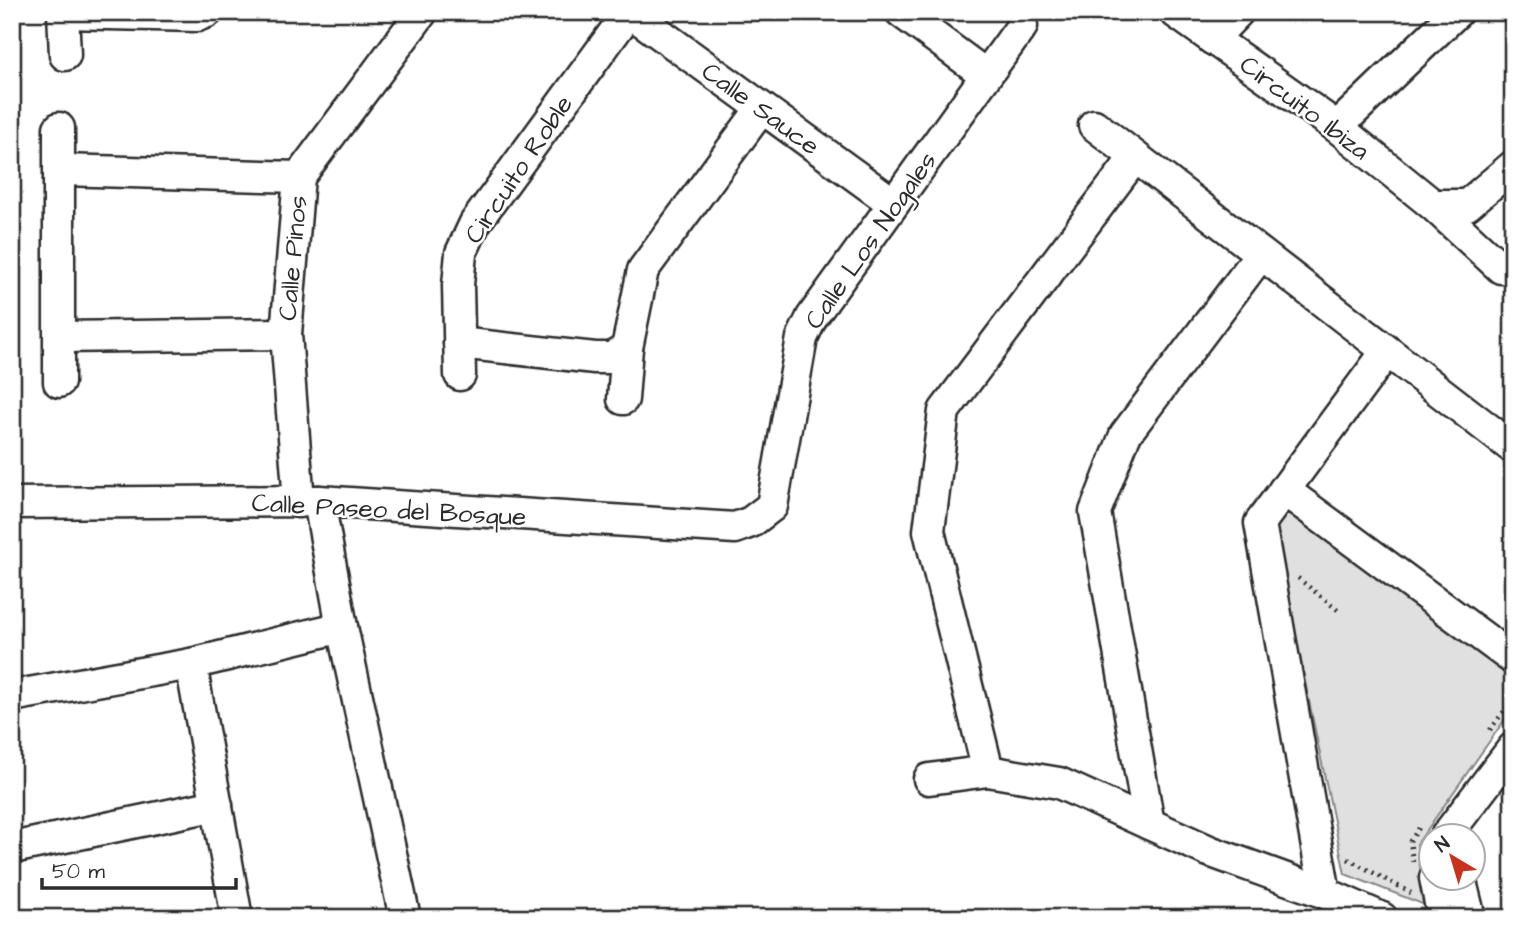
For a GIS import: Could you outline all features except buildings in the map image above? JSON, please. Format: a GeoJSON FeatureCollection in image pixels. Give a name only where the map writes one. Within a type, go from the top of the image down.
{"type":"FeatureCollection","features":[{"type":"Feature","properties":{"kind":"street"},"geometry":{"type":"LineString","coordinates":[[65,55],[63,13],[197,16],[207,12]]}},
{"type":"Feature","properties":{"kind":"street","name":"Calle Pinos"},"geometry":{"type":"LineString","coordinates":[[405,918],[342,627],[309,501],[286,334],[299,177],[422,12]]}},
{"type":"Feature","properties":{"kind":"street","name":"Calle Sauce"},"geometry":{"type":"LineString","coordinates":[[629,12],[893,203]]}},
{"type":"Feature","properties":{"kind":"street","name":"Circuito Roble"},"geometry":{"type":"LineString","coordinates":[[460,375],[458,285],[461,253],[475,223],[629,12]]}},
{"type":"Feature","properties":{"kind":"street"},"geometry":{"type":"LineString","coordinates":[[901,12],[986,75]]}},
{"type":"Feature","properties":{"kind":"street","name":"Circuito Ibiza"},"geometry":{"type":"LineString","coordinates":[[1175,12],[1337,127],[1433,205],[1501,268]]}},
{"type":"Feature","properties":{"kind":"street"},"geometry":{"type":"LineString","coordinates":[[1212,39],[1238,12]]}},
{"type":"Feature","properties":{"kind":"street"},"geometry":{"type":"LineString","coordinates":[[1337,127],[1457,12]]}},
{"type":"Feature","properties":{"kind":"street","name":"Calle Los Nogales"},"geometry":{"type":"LineString","coordinates":[[762,516],[772,506],[777,487],[802,338],[812,317],[1022,26]]}},
{"type":"Feature","properties":{"kind":"street"},"geometry":{"type":"LineString","coordinates":[[623,399],[627,348],[643,271],[761,109]]}},
{"type":"Feature","properties":{"kind":"street"},"geometry":{"type":"LineString","coordinates":[[1094,125],[1513,448]]}},
{"type":"Feature","properties":{"kind":"street"},"geometry":{"type":"LineString","coordinates":[[59,128],[59,382]]}},
{"type":"Feature","properties":{"kind":"street"},"geometry":{"type":"LineString","coordinates":[[988,771],[929,531],[944,411],[1135,157]]}},
{"type":"Feature","properties":{"kind":"street"},"geometry":{"type":"LineString","coordinates":[[1433,205],[1467,205],[1513,166]]}},
{"type":"Feature","properties":{"kind":"street"},"geometry":{"type":"LineString","coordinates":[[61,170],[299,177]]}},
{"type":"Feature","properties":{"kind":"street"},"geometry":{"type":"LineString","coordinates":[[1149,824],[1095,512],[1125,435],[1261,254]]}},
{"type":"Feature","properties":{"kind":"street"},"geometry":{"type":"LineString","coordinates":[[60,337],[286,334]]}},
{"type":"Feature","properties":{"kind":"street"},"geometry":{"type":"LineString","coordinates":[[459,343],[595,358],[612,358],[627,348]]}},
{"type":"Feature","properties":{"kind":"street"},"geometry":{"type":"LineString","coordinates":[[1325,893],[1260,523],[1387,351]]}},
{"type":"Feature","properties":{"kind":"street"},"geometry":{"type":"LineString","coordinates":[[1284,490],[1513,659]]}},
{"type":"Feature","properties":{"kind":"street","name":"Calle Paseo del Bosque"},"geometry":{"type":"LineString","coordinates":[[12,503],[309,501],[735,528],[762,516]]}},
{"type":"Feature","properties":{"kind":"street"},"geometry":{"type":"LineString","coordinates":[[12,696],[191,664],[342,627]]}},
{"type":"Feature","properties":{"kind":"street"},"geometry":{"type":"LineString","coordinates":[[191,664],[237,918]]}},
{"type":"Feature","properties":{"kind":"street"},"geometry":{"type":"LineString","coordinates":[[1457,822],[1513,748]]}},
{"type":"Feature","properties":{"kind":"street"},"geometry":{"type":"LineString","coordinates":[[929,779],[988,771],[1059,783],[1209,851],[1325,893],[1382,918]]}},
{"type":"Feature","properties":{"kind":"street"},"geometry":{"type":"LineString","coordinates":[[12,848],[217,805]]}},
{"type":"Feature","properties":{"kind":"street"},"geometry":{"type":"LineString","coordinates":[[1430,892],[1443,918]]}},
{"type":"Feature","properties":{"kind":"street"},"geometry":{"type":"LineString","coordinates":[[1464,892],[1470,918]]}},
{"type":"Feature","properties":{"kind":"path"},"geometry":{"type":"LineString","coordinates":[[1266,556],[1340,612]]}},
{"type":"Feature","properties":{"kind":"path"},"geometry":{"type":"LineString","coordinates":[[1346,846],[1349,860],[1416,883]]}},
{"type":"Feature","properties":{"kind":"shaded area"},"geometry":{"type":"Polygon","coordinates":[[[1283,506],[1513,673],[1513,708],[1433,822],[1416,822],[1416,892],[1423,892],[1425,905],[1345,874],[1272,523],[1283,506]]]}}]}
